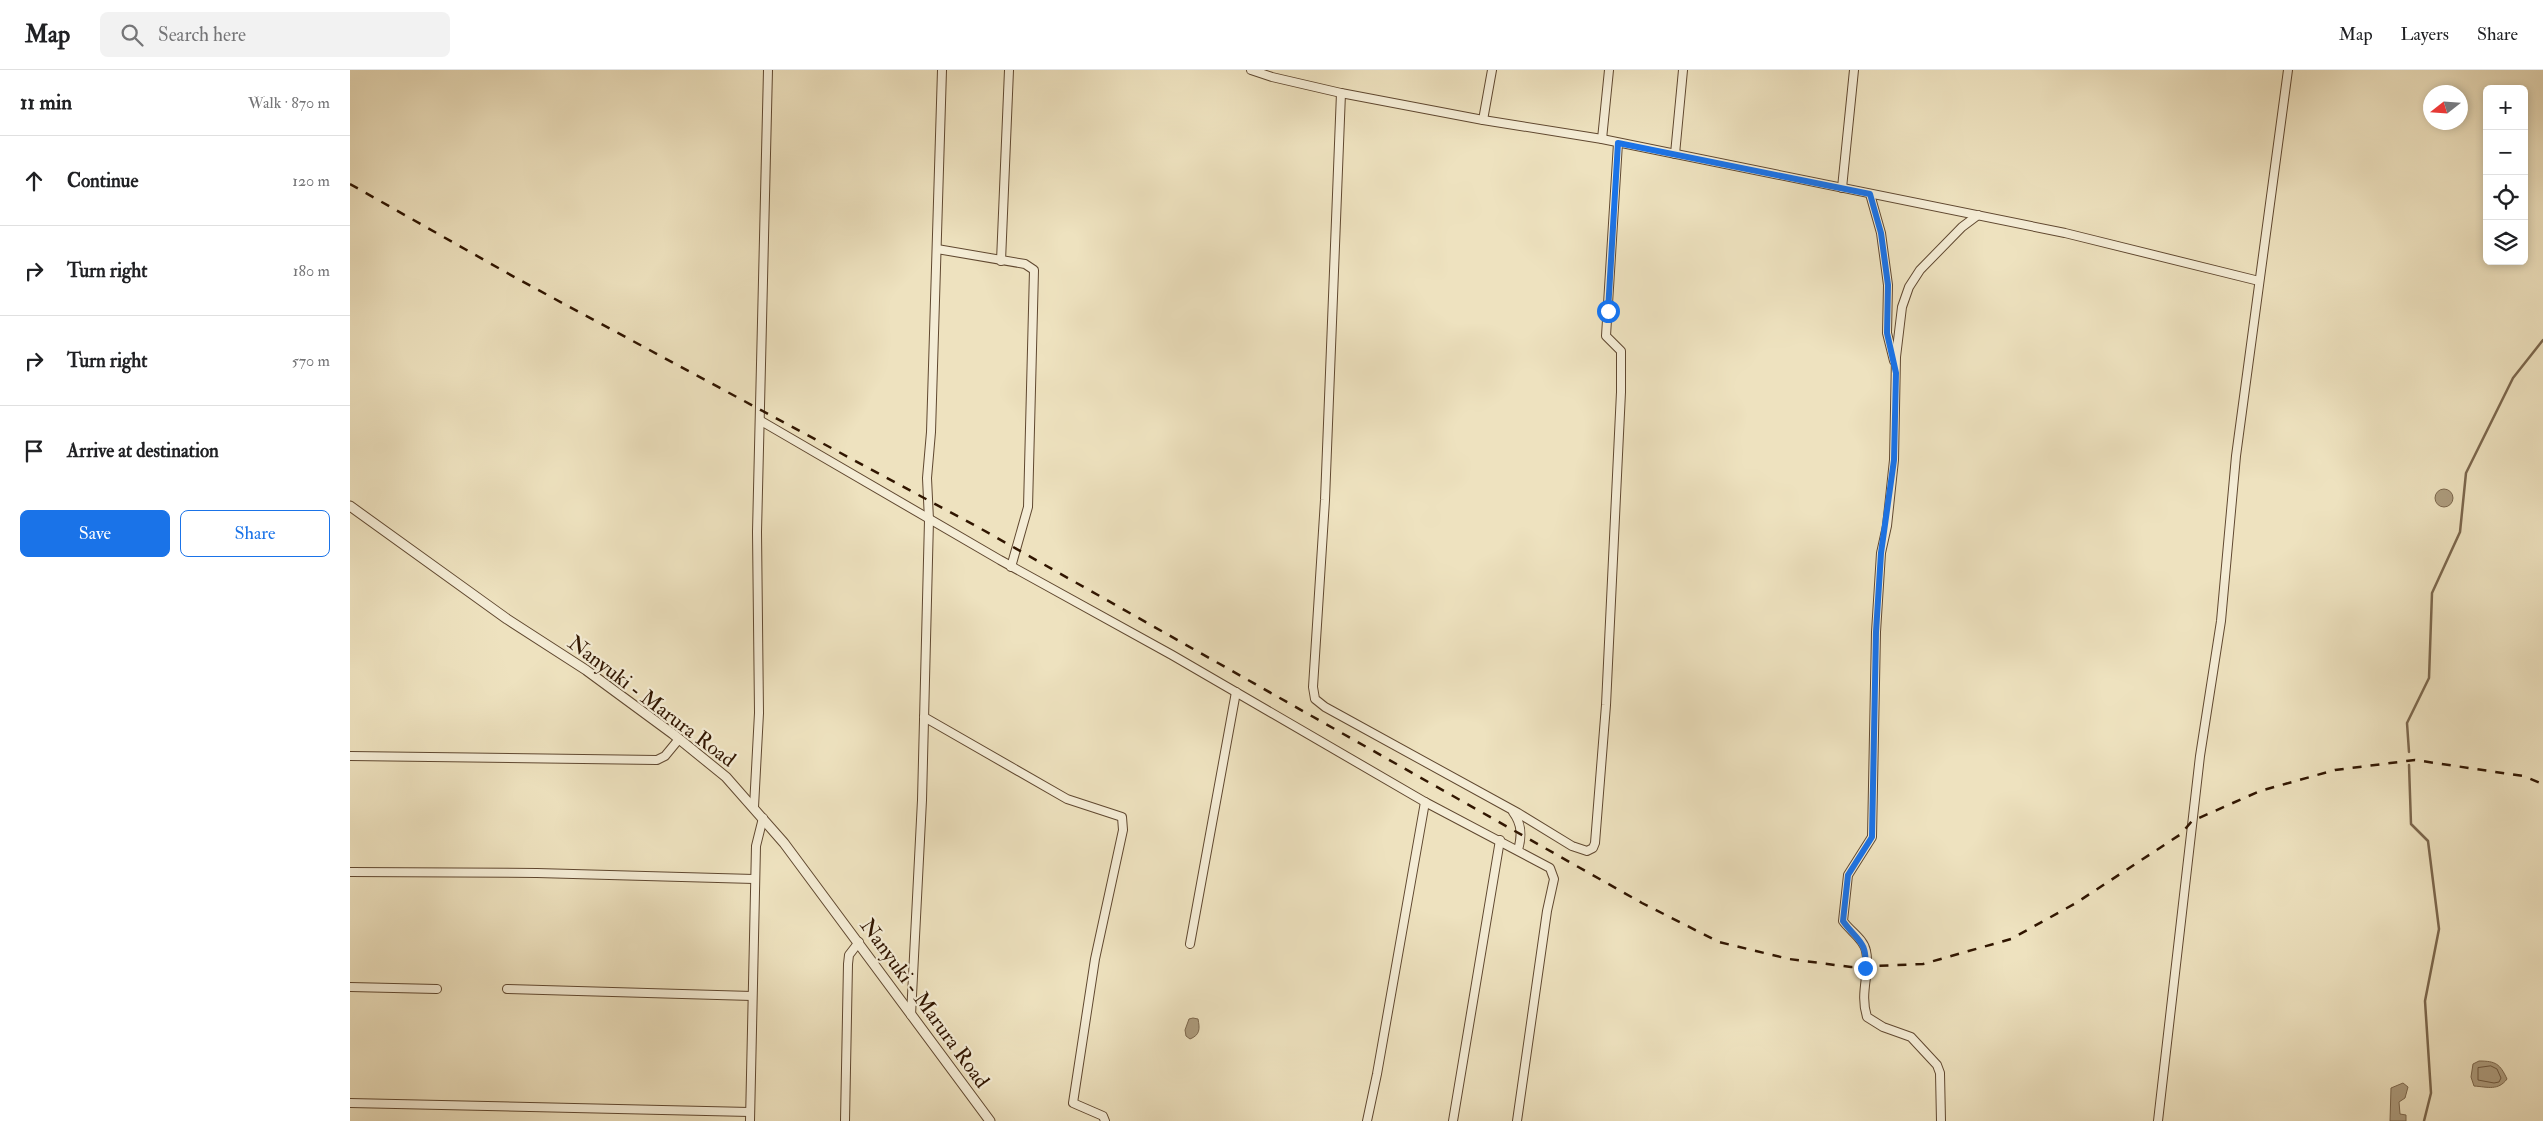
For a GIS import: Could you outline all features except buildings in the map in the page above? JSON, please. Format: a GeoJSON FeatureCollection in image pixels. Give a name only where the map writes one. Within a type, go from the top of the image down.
{"type":"FeatureCollection","features":[{"type":"Feature","properties":{"kind":"street"},"geometry":{"type":"LineString","coordinates":[[754,807],[759,713],[757,532],[768,70]]}},
{"type":"Feature","properties":{"kind":"street"},"geometry":{"type":"LineString","coordinates":[[911,1015],[920,854],[929,520],[927,478],[931,432],[942,70]]}},
{"type":"Feature","properties":{"kind":"street"},"geometry":{"type":"LineString","coordinates":[[1001,261],[1009,70]]}},
{"type":"Feature","properties":{"kind":"street"},"geometry":{"type":"LineString","coordinates":[[1251,70],[1279,79],[1341,93],[1484,120],[1602,139],[2065,232],[2259,281]]}},
{"type":"Feature","properties":{"kind":"street"},"geometry":{"type":"LineString","coordinates":[[1484,120],[1492,70]]}},
{"type":"Feature","properties":{"kind":"street"},"geometry":{"type":"LineString","coordinates":[[1602,139],[1609,70]]}},
{"type":"Feature","properties":{"kind":"street"},"geometry":{"type":"LineString","coordinates":[[1675,154],[1682,70]]}},
{"type":"Feature","properties":{"kind":"street"},"geometry":{"type":"LineString","coordinates":[[1842,188],[1854,70]]}},
{"type":"Feature","properties":{"kind":"street"},"geometry":{"type":"LineString","coordinates":[[2158,1121],[2200,756],[2221,621],[2236,456],[2288,70]]}},
{"type":"Feature","properties":{"kind":"street"},"geometry":{"type":"LineString","coordinates":[[1341,93],[1325,500],[1313,694],[1315,699],[1325,707],[1511,809],[1582,851],[1593,848],[1606,705],[1622,382],[1621,351],[1606,336],[1618,143]]}},
{"type":"Feature","properties":{"kind":"street"},"geometry":{"type":"LineString","coordinates":[[1870,194],[1881,233],[1888,285],[1887,333],[1896,373]]}},
{"type":"Feature","properties":{"kind":"street"},"geometry":{"type":"LineString","coordinates":[[1941,1121],[1940,1073],[1937,1065],[1910,1038],[1883,1028],[1867,1017],[1863,988],[1867,952],[1862,941],[1850,931],[1843,921],[1848,875],[1872,837],[1876,632],[1881,553],[1894,460],[1896,373],[1902,307],[1909,286],[1940,249],[1962,227],[1978,215]]}},
{"type":"Feature","properties":{"kind":"street"},"geometry":{"type":"LineString","coordinates":[[937,249],[1031,266],[1035,278],[1028,507],[1011,567]]}},
{"type":"Feature","properties":{"kind":"street"},"geometry":{"type":"LineString","coordinates":[[760,422],[1011,567],[1236,692],[1425,802],[1550,868],[1554,879],[1547,911],[1517,1121]]}},
{"type":"Feature","properties":{"kind":"street","name":"Nanyuki - Marura Road"},"geometry":{"type":"LineString","coordinates":[[350,506],[507,620],[586,670],[679,739],[726,777],[763,818],[859,942],[990,1121]]}},
{"type":"Feature","properties":{"kind":"street"},"geometry":{"type":"LineString","coordinates":[[1190,944],[1236,692]]}},
{"type":"Feature","properties":{"kind":"street"},"geometry":{"type":"LineString","coordinates":[[924,717],[1067,798],[1122,817],[1123,830],[1095,959],[1073,1103],[1103,1116],[1105,1121]]}},
{"type":"Feature","properties":{"kind":"street"},"geometry":{"type":"LineString","coordinates":[[350,756],[657,760],[666,756],[679,739]]}},
{"type":"Feature","properties":{"kind":"street"},"geometry":{"type":"LineString","coordinates":[[1367,1121],[1425,802]]}},
{"type":"Feature","properties":{"kind":"street"},"geometry":{"type":"LineString","coordinates":[[1511,809],[1518,820],[1521,834],[1518,850]]}},
{"type":"Feature","properties":{"kind":"street"},"geometry":{"type":"LineString","coordinates":[[750,1121],[754,879],[756,846],[763,818]]}},
{"type":"Feature","properties":{"kind":"street"},"geometry":{"type":"LineString","coordinates":[[1453,1121],[1500,840]]}},
{"type":"Feature","properties":{"kind":"street"},"geometry":{"type":"LineString","coordinates":[[350,872],[537,873],[754,879]]}},
{"type":"Feature","properties":{"kind":"street"},"geometry":{"type":"LineString","coordinates":[[845,1121],[848,964],[849,955],[859,942]]}},
{"type":"Feature","properties":{"kind":"street"},"geometry":{"type":"LineString","coordinates":[[350,987],[437,989]]}},
{"type":"Feature","properties":{"kind":"street"},"geometry":{"type":"LineString","coordinates":[[507,989],[752,996]]}},
{"type":"Feature","properties":{"kind":"street"},"geometry":{"type":"LineString","coordinates":[[350,1103],[750,1112]]}},
{"type":"Feature","properties":{"kind":"water"},"geometry":{"type":"Polygon","coordinates":[[[2444,489],[2450,492],[2453,498],[2450,504],[2444,507],[2438,504],[2435,498],[2438,492],[2444,489]]]}},
{"type":"Feature","properties":{"kind":"water"},"geometry":{"type":"Polygon","coordinates":[[[1189,1019],[1198,1019],[1199,1029],[1196,1036],[1190,1039],[1186,1036],[1185,1030],[1189,1019]]]}},
{"type":"Feature","properties":{"kind":"water"},"geometry":{"type":"Polygon","coordinates":[[[2479,1061],[2497,1064],[2507,1079],[2504,1083],[2496,1087],[2474,1086],[2471,1077],[2473,1064],[2479,1061]]]}},
{"type":"Feature","properties":{"kind":"water"},"geometry":{"type":"Polygon","coordinates":[[[2403,1083],[2408,1087],[2405,1098],[2399,1102],[2400,1114],[2406,1115],[2406,1121],[2390,1121],[2391,1088],[2403,1083]]]}},
{"type":"Feature","properties":{"kind":"waterway"},"geometry":{"type":"LineString","coordinates":[[2409,752],[2407,723],[2429,678],[2432,593],[2460,532],[2466,473],[2513,378],[2543,340]]}},
{"type":"Feature","properties":{"kind":"waterway"},"geometry":{"type":"LineString","coordinates":[[2409,765],[2411,824],[2428,841],[2439,929],[2425,1001],[2431,1093],[2424,1121]]}},
{"type":"Feature","properties":{"kind":"railway"},"geometry":{"type":"LineString","coordinates":[[350,184],[516,278],[976,526],[1642,903],[1719,942],[1789,959],[1851,967],[1923,964],[2011,939],[2076,903],[2181,834],[2192,821],[2260,791],[2335,770],[2415,760],[2523,776],[2543,784]]}},
{"type":"Feature","properties":{"kind":"route"},"geometry":{"type":"LineString","coordinates":[[1608,311],[1618,143],[1870,194],[1881,233],[1888,285],[1887,333],[1896,373],[1894,460],[1887,526],[1881,553],[1874,654],[1875,719],[1872,756],[1872,837],[1848,875],[1845,888],[1843,921],[1850,931],[1862,941],[1867,952],[1865,968]]}}]}
